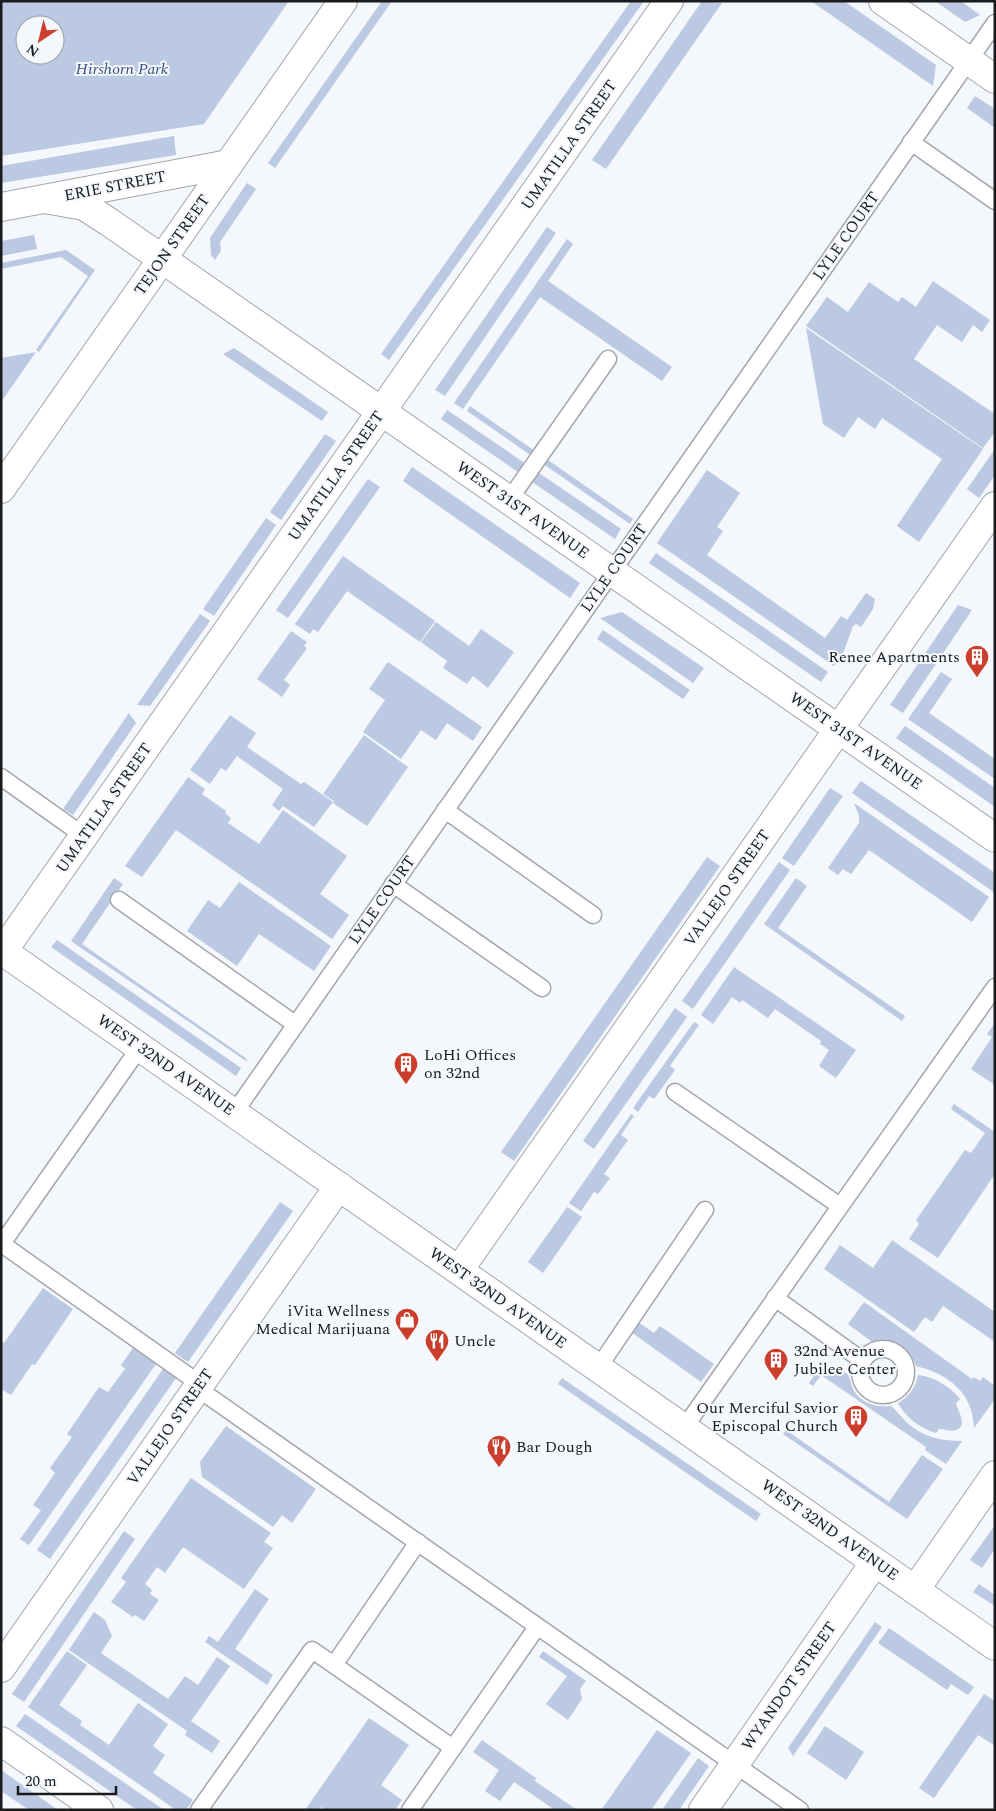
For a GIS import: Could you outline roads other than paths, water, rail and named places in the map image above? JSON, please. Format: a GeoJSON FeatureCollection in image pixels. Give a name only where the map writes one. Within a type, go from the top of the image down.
{"type":"FeatureCollection","features":[{"type":"Feature","properties":{"kind":"street","name":"TEJON STREET"},"geometry":{"type":"LineString","coordinates":[[1,489],[343,1]]}},
{"type":"Feature","properties":{"kind":"street","name":"UMATILLA STREET"},"geometry":{"type":"LineString","coordinates":[[2,950],[84,836],[669,1]]}},
{"type":"Feature","properties":{"kind":"street"},"geometry":{"type":"LineString","coordinates":[[883,1],[995,79]]}},
{"type":"Feature","properties":{"kind":"street","name":"ERIE STREET"},"geometry":{"type":"LineString","coordinates":[[1,207],[229,164]]}},
{"type":"Feature","properties":{"kind":"street","name":"WEST 31ST AVENUE"},"geometry":{"type":"LineString","coordinates":[[45,200],[84,206],[995,838]]}},
{"type":"Feature","properties":{"kind":"street","name":"VALLEJO STREET"},"geometry":{"type":"LineString","coordinates":[[459,1270],[995,506]]}},
{"type":"Feature","properties":{"kind":"street","name":"WEST 32ND AVENUE"},"geometry":{"type":"LineString","coordinates":[[2,950],[995,1646]]}},
{"type":"Feature","properties":{"kind":"street","name":"VALLEJO STREET"},"geometry":{"type":"LineString","coordinates":[[1,1668],[339,1186]]}},
{"type":"Feature","properties":{"kind":"street"},"geometry":{"type":"LineString","coordinates":[[914,1590],[995,1476]]}},
{"type":"Feature","properties":{"kind":"street","name":"WYANDOT STREET"},"geometry":{"type":"LineString","coordinates":[[703,1810],[875,1562]]}},
{"type":"Feature","properties":{"kind":"street"},"geometry":{"type":"LineString","coordinates":[[1,1742],[99,1810]]}},
{"type":"Feature","properties":{"kind":"lane","name":"LYLE COURT"},"geometry":{"type":"LineString","coordinates":[[234,1113],[995,23]]}},
{"type":"Feature","properties":{"kind":"lane"},"geometry":{"type":"LineString","coordinates":[[911,142],[995,201]]}},
{"type":"Feature","properties":{"kind":"lane"},"geometry":{"type":"LineString","coordinates":[[509,500],[608,359]]}},
{"type":"Feature","properties":{"kind":"lane"},"geometry":{"type":"LineString","coordinates":[[1,777],[84,836]]}},
{"type":"Feature","properties":{"kind":"lane"},"geometry":{"type":"LineString","coordinates":[[445,810],[593,915]]}},
{"type":"Feature","properties":{"kind":"lane"},"geometry":{"type":"LineString","coordinates":[[393,884],[542,988]]}},
{"type":"Feature","properties":{"kind":"lane"},"geometry":{"type":"LineString","coordinates":[[119,900],[295,1024]]}},
{"type":"Feature","properties":{"kind":"lane"},"geometry":{"type":"LineString","coordinates":[[684,1428],[995,987]]}},
{"type":"Feature","properties":{"kind":"lane"},"geometry":{"type":"LineString","coordinates":[[140,1047],[1,1244],[537,1627],[800,1810]]}},
{"type":"Feature","properties":{"kind":"lane"},"geometry":{"type":"LineString","coordinates":[[675,1092],[840,1206]]}},
{"type":"Feature","properties":{"kind":"lane"},"geometry":{"type":"LineString","coordinates":[[598,1368],[705,1210]]}},
{"type":"Feature","properties":{"kind":"lane"},"geometry":{"type":"LineString","coordinates":[[775,1298],[863,1360]]}},
{"type":"Feature","properties":{"kind":"lane"},"geometry":{"type":"LineString","coordinates":[[334,1665],[418,1542]]}},
{"type":"Feature","properties":{"kind":"lane"},"geometry":{"type":"LineString","coordinates":[[410,1810],[537,1627]]}},
{"type":"Feature","properties":{"kind":"lane"},"geometry":{"type":"LineString","coordinates":[[199,1810],[312,1650],[452,1748]]}},
{"type":"Feature","properties":{"kind":"place","name":"Renee Apartments"},"geometry":{"type":"Point","coordinates":[977,678]}},
{"type":"Feature","properties":{"kind":"place","name":"LoHi Offices on 32nd"},"geometry":{"type":"Point","coordinates":[406,1085]}},
{"type":"Feature","properties":{"kind":"place","name":"iVita Wellness Medical Marijuana"},"geometry":{"type":"Point","coordinates":[407,1341]}},
{"type":"Feature","properties":{"kind":"place","name":"Uncle"},"geometry":{"type":"Point","coordinates":[437,1362]}},
{"type":"Feature","properties":{"kind":"place","name":"32nd Avenue Jubilee Center"},"geometry":{"type":"Point","coordinates":[776,1381]}},
{"type":"Feature","properties":{"kind":"place","name":"Our Merciful Savior Episcopal Church"},"geometry":{"type":"Point","coordinates":[856,1438]}},
{"type":"Feature","properties":{"kind":"place","name":"Bar Dough"},"geometry":{"type":"Point","coordinates":[499,1468]}},
{"type":"Feature","properties":{"kind":"park label","name":"Hirshorn Park"},"geometry":{"type":"Point","coordinates":[122,69]}}]}
